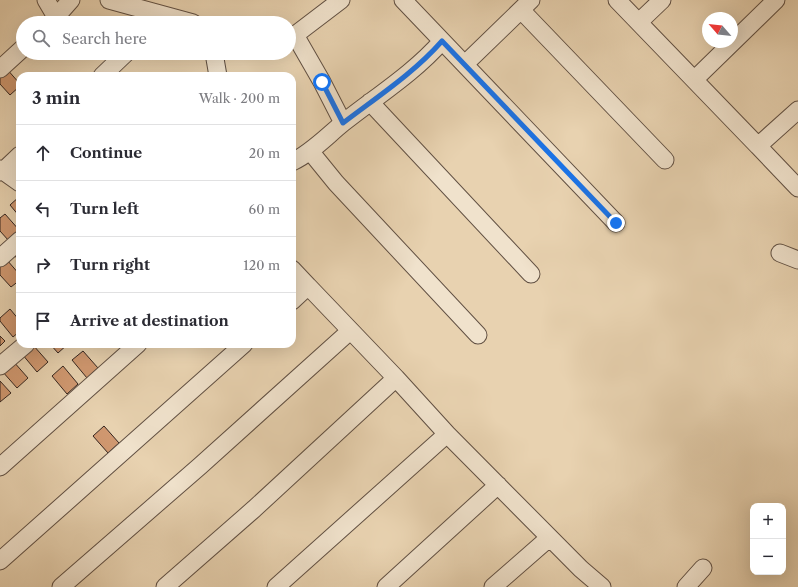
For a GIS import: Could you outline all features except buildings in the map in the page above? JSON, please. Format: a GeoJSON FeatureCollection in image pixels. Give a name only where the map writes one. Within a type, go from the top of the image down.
{"type":"FeatureCollection","features":[{"type":"Feature","properties":{"kind":"street"},"geometry":{"type":"LineString","coordinates":[[46,0],[52,16]]}},
{"type":"Feature","properties":{"kind":"street"},"geometry":{"type":"LineString","coordinates":[[57,16],[71,0]]}},
{"type":"Feature","properties":{"kind":"street"},"geometry":{"type":"LineString","coordinates":[[109,0],[152,16]]}},
{"type":"Feature","properties":{"kind":"street"},"geometry":{"type":"LineString","coordinates":[[296,33],[340,0]]}},
{"type":"Feature","properties":{"kind":"street"},"geometry":{"type":"LineString","coordinates":[[403,0],[616,223]]}},
{"type":"Feature","properties":{"kind":"street"},"geometry":{"type":"LineString","coordinates":[[617,0],[695,79],[798,188]]}},
{"type":"Feature","properties":{"kind":"street"},"geometry":{"type":"LineString","coordinates":[[639,22],[662,0]]}},
{"type":"Feature","properties":{"kind":"street"},"geometry":{"type":"LineString","coordinates":[[695,79],[776,0]]}},
{"type":"Feature","properties":{"kind":"street"},"geometry":{"type":"LineString","coordinates":[[465,64],[526,5],[665,160]]}},
{"type":"Feature","properties":{"kind":"street"},"geometry":{"type":"LineString","coordinates":[[296,160],[310,151],[343,123],[401,80],[423,61],[442,41]]}},
{"type":"Feature","properties":{"kind":"street"},"geometry":{"type":"LineString","coordinates":[[296,42],[322,82],[343,123]]}},
{"type":"Feature","properties":{"kind":"street"},"geometry":{"type":"LineString","coordinates":[[0,68],[16,54]]}},
{"type":"Feature","properties":{"kind":"street"},"geometry":{"type":"LineString","coordinates":[[106,72],[119,60]]}},
{"type":"Feature","properties":{"kind":"street"},"geometry":{"type":"LineString","coordinates":[[215,60],[217,72]]}},
{"type":"Feature","properties":{"kind":"street"},"geometry":{"type":"LineString","coordinates":[[370,102],[531,274]]}},
{"type":"Feature","properties":{"kind":"street"},"geometry":{"type":"LineString","coordinates":[[758,146],[798,110]]}},
{"type":"Feature","properties":{"kind":"street"},"geometry":{"type":"LineString","coordinates":[[310,151],[336,183],[478,335]]}},
{"type":"Feature","properties":{"kind":"street"},"geometry":{"type":"LineString","coordinates":[[16,158],[1,171],[16,180]]}},
{"type":"Feature","properties":{"kind":"street"},"geometry":{"type":"LineString","coordinates":[[0,258],[16,244]]}},
{"type":"Feature","properties":{"kind":"street"},"geometry":{"type":"LineString","coordinates":[[780,252],[798,260]]}},
{"type":"Feature","properties":{"kind":"street"},"geometry":{"type":"LineString","coordinates":[[296,273],[447,434],[549,538],[602,587]]}},
{"type":"Feature","properties":{"kind":"street"},"geometry":{"type":"LineString","coordinates":[[296,297],[308,286]]}},
{"type":"Feature","properties":{"kind":"street"},"geometry":{"type":"LineString","coordinates":[[61,587],[200,466],[350,331]]}},
{"type":"Feature","properties":{"kind":"street"},"geometry":{"type":"LineString","coordinates":[[0,366],[21,348]]}},
{"type":"Feature","properties":{"kind":"street"},"geometry":{"type":"LineString","coordinates":[[0,467],[134,348]]}},
{"type":"Feature","properties":{"kind":"street"},"geometry":{"type":"LineString","coordinates":[[0,561],[240,348]]}},
{"type":"Feature","properties":{"kind":"street"},"geometry":{"type":"LineString","coordinates":[[165,587],[254,509],[396,378]]}},
{"type":"Feature","properties":{"kind":"street"},"geometry":{"type":"LineString","coordinates":[[276,587],[447,434]]}},
{"type":"Feature","properties":{"kind":"street"},"geometry":{"type":"LineString","coordinates":[[386,587],[498,486]]}},
{"type":"Feature","properties":{"kind":"street"},"geometry":{"type":"LineString","coordinates":[[492,587],[549,538]]}},
{"type":"Feature","properties":{"kind":"street"},"geometry":{"type":"LineString","coordinates":[[686,587],[703,568]]}},
{"type":"Feature","properties":{"kind":"street"},"geometry":{"type":"LineString","coordinates":[[581,569],[583,587]]}},
{"type":"Feature","properties":{"kind":"route"},"geometry":{"type":"LineString","coordinates":[[322,82],[343,123],[401,80],[428,56],[442,41],[616,223]]}}]}
